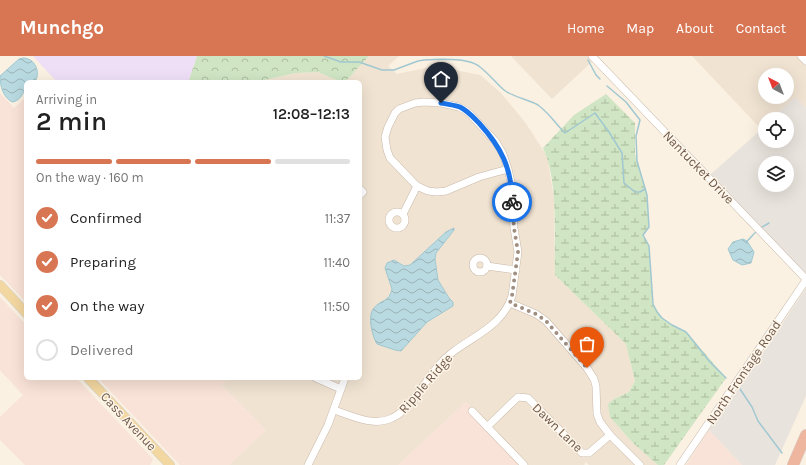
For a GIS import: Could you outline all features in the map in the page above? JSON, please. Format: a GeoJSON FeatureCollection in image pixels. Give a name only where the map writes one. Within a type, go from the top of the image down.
{"type":"FeatureCollection","features":[{"type":"Feature","properties":{"kind":"highway"},"geometry":{"type":"LineString","coordinates":[[793,465],[806,435]]}},
{"type":"Feature","properties":{"kind":"main road"},"geometry":{"type":"LineString","coordinates":[[0,285],[24,311]]}},
{"type":"Feature","properties":{"kind":"main road","name":"Cass Avenue"},"geometry":{"type":"LineString","coordinates":[[90,380],[170,465]]}},
{"type":"Feature","properties":{"kind":"street","name":"Nantucket Drive"},"geometry":{"type":"LineString","coordinates":[[592,56],[806,280]]}},
{"type":"Feature","properties":{"kind":"street"},"geometry":{"type":"LineString","coordinates":[[801,56],[806,61]]}},
{"type":"Feature","properties":{"kind":"street","name":"Ripple Ridge"},"geometry":{"type":"LineString","coordinates":[[334,410],[374,422],[387,420],[397,416],[406,407],[443,360],[456,349],[492,325],[501,317],[510,303],[518,252],[514,228],[511,182],[508,169],[496,142],[483,127],[459,107],[441,103],[424,102],[415,103],[400,109],[395,113],[385,137],[387,150],[390,158],[417,186],[428,191],[437,192],[479,177],[508,169]]}},
{"type":"Feature","properties":{"kind":"street"},"geometry":{"type":"LineString","coordinates":[[403,214],[417,186]]}},
{"type":"Feature","properties":{"kind":"street"},"geometry":{"type":"LineString","coordinates":[[487,266],[516,270]]}},
{"type":"Feature","properties":{"kind":"street","name":"North Frontage Road"},"geometry":{"type":"LineString","coordinates":[[680,465],[806,280]]}},
{"type":"Feature","properties":{"kind":"street"},"geometry":{"type":"LineString","coordinates":[[510,303],[536,314],[546,321],[590,372],[596,386],[597,414],[602,426],[640,465]]}},
{"type":"Feature","properties":{"kind":"street"},"geometry":{"type":"LineString","coordinates":[[321,380],[341,389]]}},
{"type":"Feature","properties":{"kind":"street"},"geometry":{"type":"LineString","coordinates":[[308,465],[324,434],[344,380]]}},
{"type":"Feature","properties":{"kind":"street","name":"Dawn Lane"},"geometry":{"type":"LineString","coordinates":[[487,427],[518,398],[521,397],[528,398],[582,453],[589,453],[610,435]]}},
{"type":"Feature","properties":{"kind":"street"},"geometry":{"type":"LineString","coordinates":[[472,411],[524,465]]}},
{"type":"Feature","properties":{"kind":"shaded area"},"geometry":{"type":"Polygon","coordinates":[[[33,56],[197,56],[189,80],[55,80],[33,56]]]}},
{"type":"Feature","properties":{"kind":"shaded area"},"geometry":{"type":"Polygon","coordinates":[[[369,56],[399,56],[388,66],[397,74],[435,66],[480,75],[500,92],[525,122],[547,156],[554,198],[555,275],[626,344],[635,381],[629,392],[614,399],[610,417],[632,442],[658,465],[589,465],[586,462],[584,465],[528,465],[466,402],[398,465],[229,465],[266,430],[221,385],[227,380],[362,380],[362,80],[347,80],[369,56]]]}},
{"type":"Feature","properties":{"kind":"shaded area"},"geometry":{"type":"Polygon","coordinates":[[[511,56],[598,56],[552,99],[511,56]]]}},
{"type":"Feature","properties":{"kind":"shaded area"},"geometry":{"type":"Polygon","coordinates":[[[692,56],[806,56],[806,108],[795,97],[794,98],[794,68],[758,68],[758,104],[788,104],[779,112],[758,112],[758,126],[692,56]]]}},
{"type":"Feature","properties":{"kind":"shaded area"},"geometry":{"type":"Polygon","coordinates":[[[318,72],[336,80],[265,80],[295,73],[318,72]]]}},
{"type":"Feature","properties":{"kind":"shaded area"},"geometry":{"type":"Polygon","coordinates":[[[0,93],[14,108],[24,99],[24,300],[0,275],[0,93]]]}},
{"type":"Feature","properties":{"kind":"shaded area"},"geometry":{"type":"Polygon","coordinates":[[[795,97],[806,108],[805,274],[711,174],[758,132],[758,148],[794,148],[794,112],[779,112],[788,104],[794,104],[795,97]]]}},
{"type":"Feature","properties":{"kind":"shaded area"},"geometry":{"type":"Polygon","coordinates":[[[806,288],[806,396],[775,465],[742,465],[709,430],[746,378],[806,288]]]}},
{"type":"Feature","properties":{"kind":"shaded area"},"geometry":{"type":"Polygon","coordinates":[[[0,297],[24,323],[24,380],[78,380],[153,459],[150,465],[25,465],[0,440],[0,417],[23,395],[0,370],[0,297]]]}},
{"type":"Feature","properties":{"kind":"shaded area"},"geometry":{"type":"Polygon","coordinates":[[[100,380],[227,380],[221,385],[266,430],[229,465],[180,465],[100,380]]]}},
{"type":"Feature","properties":{"kind":"shaded area"},"geometry":{"type":"Polygon","coordinates":[[[466,402],[528,465],[398,465],[466,402]]]}},
{"type":"Feature","properties":{"kind":"shaded area"},"geometry":{"type":"Polygon","coordinates":[[[709,430],[742,465],[686,465],[709,430]]]}},
{"type":"Feature","properties":{"kind":"green space"},"geometry":{"type":"Polygon","coordinates":[[[197,56],[369,56],[347,80],[336,80],[318,72],[295,73],[265,80],[189,80],[197,56]]]}},
{"type":"Feature","properties":{"kind":"green space"},"geometry":{"type":"Polygon","coordinates":[[[606,94],[635,123],[635,154],[647,195],[649,227],[643,235],[649,246],[653,304],[662,318],[686,332],[690,336],[726,378],[664,465],[658,465],[632,442],[610,417],[608,404],[614,399],[629,392],[635,381],[626,344],[555,275],[554,193],[548,162],[543,148],[574,115],[606,94]]]}},
{"type":"Feature","properties":{"kind":"water"},"geometry":{"type":"Polygon","coordinates":[[[23,58],[31,60],[34,63],[37,70],[37,78],[36,80],[24,80],[24,90],[22,95],[18,100],[12,102],[6,97],[3,91],[0,76],[19,59],[23,58]]]}},
{"type":"Feature","properties":{"kind":"water"},"geometry":{"type":"Polygon","coordinates":[[[454,228],[436,253],[435,259],[438,280],[453,302],[453,306],[427,322],[401,351],[377,344],[373,336],[371,315],[374,308],[379,303],[387,299],[391,293],[392,289],[385,268],[387,263],[394,260],[404,266],[410,265],[446,232],[454,228]]]}},
{"type":"Feature","properties":{"kind":"water"},"geometry":{"type":"Polygon","coordinates":[[[743,239],[747,241],[754,252],[751,263],[742,265],[733,260],[728,249],[733,242],[743,239]]]}},
{"type":"Feature","properties":{"kind":"waterway"},"geometry":{"type":"LineString","coordinates":[[324,56],[341,62],[359,62],[382,70],[394,70],[424,60],[453,59],[469,62],[480,67],[508,93],[538,105],[565,133],[595,113],[622,153],[624,183],[635,192],[640,192],[645,189]]}},
{"type":"Feature","properties":{"kind":"waterway"},"geometry":{"type":"LineString","coordinates":[[588,60],[596,75],[600,79]]}},
{"type":"Feature","properties":{"kind":"waterway"},"geometry":{"type":"LineString","coordinates":[[607,86],[626,102],[640,120],[636,136],[637,161],[647,195],[649,227],[643,235],[649,246],[653,304],[662,318],[686,332],[710,362],[726,378]]}},
{"type":"Feature","properties":{"kind":"waterway"},"geometry":{"type":"LineString","coordinates":[[762,227],[769,223]]}},
{"type":"Feature","properties":{"kind":"waterway"},"geometry":{"type":"LineString","coordinates":[[747,241],[756,232]]}},
{"type":"Feature","properties":{"kind":"waterway"},"geometry":{"type":"LineString","coordinates":[[740,389],[752,407],[758,421],[782,453]]}},
{"type":"Feature","properties":{"kind":"way so far"},"geometry":{"type":"LineString","coordinates":[[512,202],[512,213],[518,252],[510,303],[536,314],[546,321],[587,368]]}},
{"type":"Feature","properties":{"kind":"route"},"geometry":{"type":"LineString","coordinates":[[441,103],[459,107],[470,114],[496,142],[508,169],[511,182],[512,202]]}}]}
